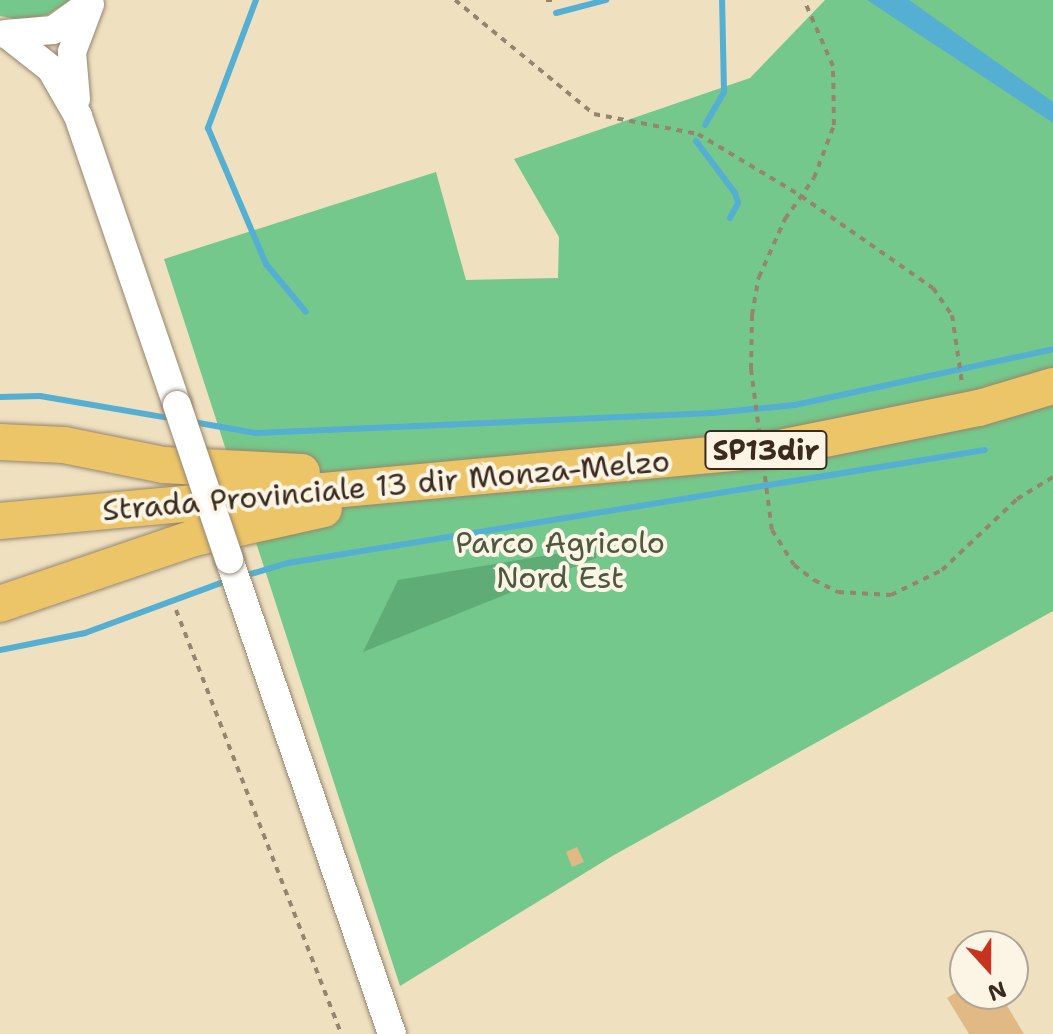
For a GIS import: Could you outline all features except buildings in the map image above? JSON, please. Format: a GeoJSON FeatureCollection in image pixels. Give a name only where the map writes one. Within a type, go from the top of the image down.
{"type":"FeatureCollection","features":[{"type":"Feature","properties":{"kind":"main road","name":"Strada Provinciale 13 dir Monza-Melzo"},"geometry":{"type":"LineString","coordinates":[[0,521],[775,449],[979,408],[1053,386]]}},
{"type":"Feature","properties":{"kind":"main road","name":"SP13dir"},"geometry":{"type":"LineString","coordinates":[[0,442],[64,445],[163,465],[232,470],[472,475]]}},
{"type":"Feature","properties":{"kind":"main road","name":"SP13dir"},"geometry":{"type":"LineString","coordinates":[[0,604],[194,538],[472,475]]}},
{"type":"Feature","properties":{"kind":"street"},"geometry":{"type":"LineString","coordinates":[[4,34],[53,30],[91,2]]}},
{"type":"Feature","properties":{"kind":"street"},"geometry":{"type":"LineString","coordinates":[[78,116],[71,57],[91,2]]}},
{"type":"Feature","properties":{"kind":"street"},"geometry":{"type":"LineString","coordinates":[[4,34],[54,73],[78,116],[392,1034]]}},
{"type":"Feature","properties":{"kind":"path"},"geometry":{"type":"LineString","coordinates":[[455,0],[594,114],[687,129],[801,196],[937,292],[952,315],[962,383]]}},
{"type":"Feature","properties":{"kind":"path"},"geometry":{"type":"LineString","coordinates":[[546,0],[558,0]]}},
{"type":"Feature","properties":{"kind":"path"},"geometry":{"type":"LineString","coordinates":[[804,0],[824,38],[836,97],[827,152],[759,277],[752,315],[751,369],[772,530],[794,565],[814,580],[838,592],[891,595],[942,570],[1017,499],[1053,477]]}},
{"type":"Feature","properties":{"kind":"path"},"geometry":{"type":"LineString","coordinates":[[176,610],[341,1034]]}},
{"type":"Feature","properties":{"kind":"green space"},"geometry":{"type":"Polygon","coordinates":[[[0,0],[70,0],[47,15],[21,20],[0,16],[0,0]]]}},
{"type":"Feature","properties":{"kind":"green space","name":"Parco Agricolo Nord Est"},"geometry":{"type":"Polygon","coordinates":[[[825,0],[1053,0],[1053,611],[614,855],[400,986],[164,259],[436,172],[466,280],[558,278],[559,237],[514,159],[750,78],[825,0]]]}},
{"type":"Feature","properties":{"kind":"green space"},"geometry":{"type":"Polygon","coordinates":[[[597,547],[596,558],[363,652],[398,580],[597,547]]]}},
{"type":"Feature","properties":{"kind":"water"},"geometry":{"type":"Polygon","coordinates":[[[867,0],[909,0],[1053,102],[1053,123],[867,0]]]}},
{"type":"Feature","properties":{"kind":"waterway"},"geometry":{"type":"LineString","coordinates":[[256,0],[208,128],[266,264],[306,312]]}},
{"type":"Feature","properties":{"kind":"waterway"},"geometry":{"type":"LineString","coordinates":[[556,13],[606,0]]}},
{"type":"Feature","properties":{"kind":"waterway"},"geometry":{"type":"LineString","coordinates":[[705,125],[724,92],[722,0]]}},
{"type":"Feature","properties":{"kind":"waterway"},"geometry":{"type":"LineString","coordinates":[[696,141],[735,193],[738,203],[730,218]]}},
{"type":"Feature","properties":{"kind":"waterway"},"geometry":{"type":"LineString","coordinates":[[193,422],[256,433],[712,413],[795,405],[1053,349]]}},
{"type":"Feature","properties":{"kind":"waterway"},"geometry":{"type":"LineString","coordinates":[[0,397],[40,396],[174,419]]}},
{"type":"Feature","properties":{"kind":"waterway"},"geometry":{"type":"LineString","coordinates":[[244,576],[288,563],[985,450]]}},
{"type":"Feature","properties":{"kind":"waterway"},"geometry":{"type":"LineString","coordinates":[[0,650],[85,633],[229,580]]}}]}
